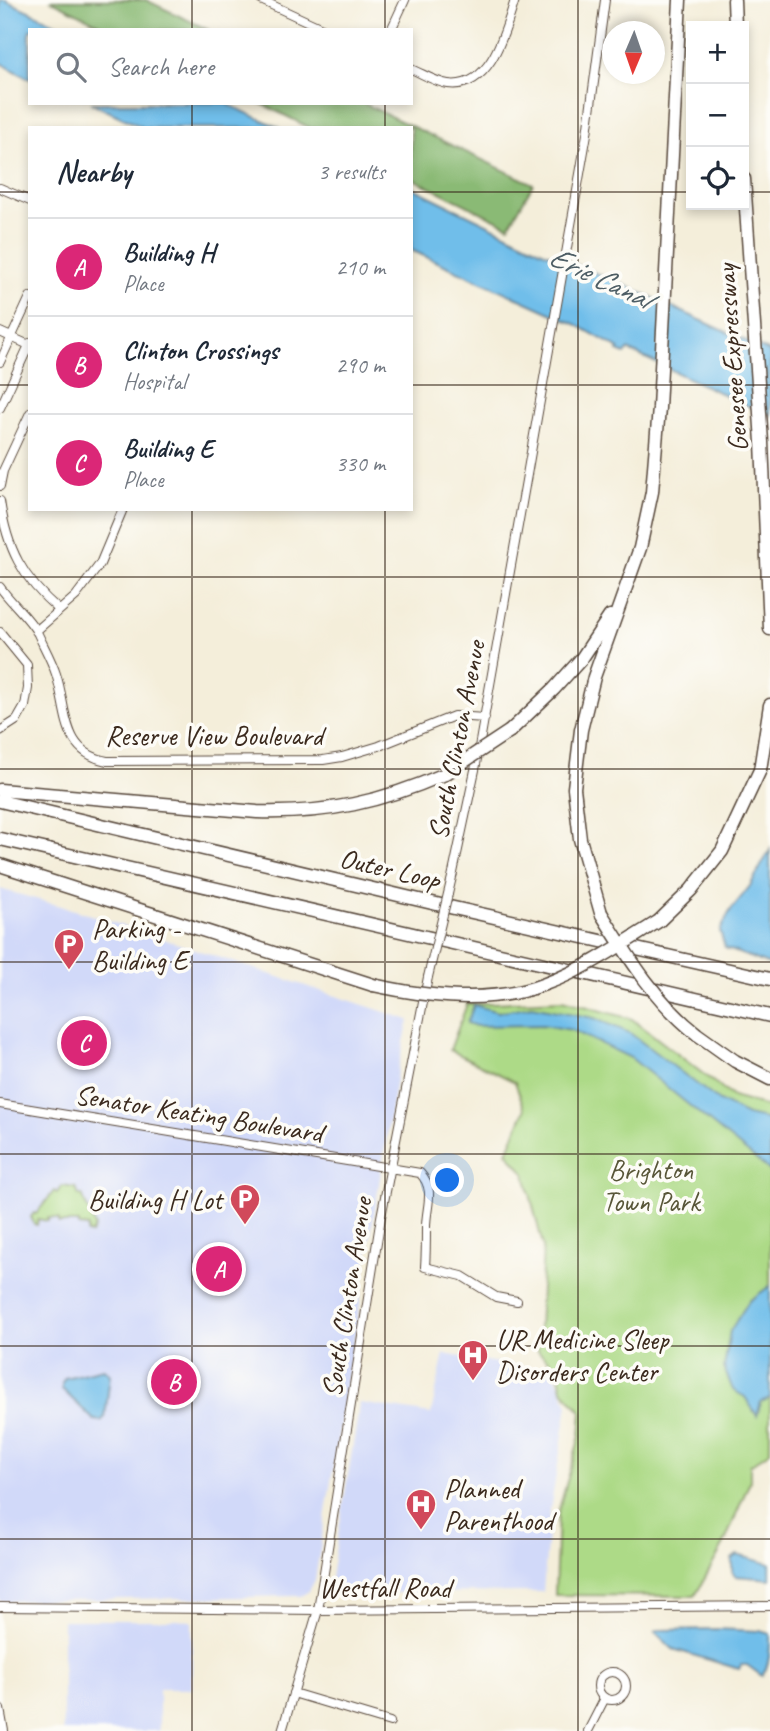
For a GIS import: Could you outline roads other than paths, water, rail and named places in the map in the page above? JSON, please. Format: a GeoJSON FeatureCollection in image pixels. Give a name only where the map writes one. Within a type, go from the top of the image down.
{"type":"FeatureCollection","features":[{"type":"Feature","properties":{"kind":"highway"},"geometry":{"type":"LineString","coordinates":[[680,0],[659,408],[652,492],[640,548],[594,677],[584,717],[574,788],[580,839],[601,913],[656,995],[678,1019],[697,1034],[735,1061],[770,1079]]}},
{"type":"Feature","properties":{"kind":"highway"},"geometry":{"type":"LineString","coordinates":[[734,0],[735,21]]}},
{"type":"Feature","properties":{"kind":"highway","name":"Genesee Expressway"},"geometry":{"type":"LineString","coordinates":[[746,210],[762,442],[770,629]]}},
{"type":"Feature","properties":{"kind":"highway"},"geometry":{"type":"LineString","coordinates":[[0,790],[294,813],[363,803],[405,792],[445,774],[510,731],[554,690],[582,658],[620,601]]}},
{"type":"Feature","properties":{"kind":"highway"},"geometry":{"type":"LineString","coordinates":[[0,865],[373,985],[416,995],[462,997],[509,993],[544,985],[587,964],[659,921],[691,890],[722,851],[760,770],[770,705]]}},
{"type":"Feature","properties":{"kind":"highway","name":"Outer Loop"},"geometry":{"type":"LineString","coordinates":[[0,801],[578,937],[770,979]]}},
{"type":"Feature","properties":{"kind":"highway"},"geometry":{"type":"LineString","coordinates":[[0,839],[770,1016]]}},
{"type":"Feature","properties":{"kind":"street"},"geometry":{"type":"LineString","coordinates":[[261,0],[322,28]]}},
{"type":"Feature","properties":{"kind":"street"},"geometry":{"type":"LineString","coordinates":[[392,28],[405,0]]}},
{"type":"Feature","properties":{"kind":"street"},"geometry":{"type":"LineString","coordinates":[[413,70],[449,84],[476,78],[494,54],[515,0]]}},
{"type":"Feature","properties":{"kind":"street","name":"South Clinton Avenue"},"geometry":{"type":"LineString","coordinates":[[282,1731],[318,1610],[390,1167],[428,977],[485,718],[587,134],[605,0]]}},
{"type":"Feature","properties":{"kind":"street"},"geometry":{"type":"LineString","coordinates":[[0,188],[28,200]]}},
{"type":"Feature","properties":{"kind":"street"},"geometry":{"type":"LineString","coordinates":[[0,362],[28,300]]}},
{"type":"Feature","properties":{"kind":"street"},"geometry":{"type":"LineString","coordinates":[[0,332],[28,344]]}},
{"type":"Feature","properties":{"kind":"street"},"geometry":{"type":"LineString","coordinates":[[0,408],[28,346]]}},
{"type":"Feature","properties":{"kind":"street"},"geometry":{"type":"LineString","coordinates":[[0,486],[3,471],[28,417]]}},
{"type":"Feature","properties":{"kind":"street"},"geometry":{"type":"LineString","coordinates":[[0,501],[8,541],[19,566],[46,599],[59,610]]}},
{"type":"Feature","properties":{"kind":"street"},"geometry":{"type":"LineString","coordinates":[[36,631],[76,596],[100,564],[122,511]]}},
{"type":"Feature","properties":{"kind":"street","name":"Reserve View Boulevard"},"geometry":{"type":"LineString","coordinates":[[0,589],[36,631],[56,673],[72,739],[81,751],[93,758],[107,761],[323,760],[379,746],[454,716],[485,718]]}},
{"type":"Feature","properties":{"kind":"street"},"geometry":{"type":"LineString","coordinates":[[0,632],[27,665],[28,688],[25,706],[17,720],[0,731]]}},
{"type":"Feature","properties":{"kind":"street","name":"Senator Keating Boulevard"},"geometry":{"type":"LineString","coordinates":[[0,1104],[420,1173],[429,1185],[430,1200],[425,1268],[456,1273],[496,1297],[517,1301]]}},
{"type":"Feature","properties":{"kind":"street","name":"Westfall Road"},"geometry":{"type":"LineString","coordinates":[[0,1607],[318,1610],[770,1606]]}},
{"type":"Feature","properties":{"kind":"street"},"geometry":{"type":"LineString","coordinates":[[293,1693],[390,1722]]}},
{"type":"Feature","properties":{"kind":"street"},"geometry":{"type":"LineString","coordinates":[[588,1731],[605,1698]]}},
{"type":"Feature","properties":{"kind":"street"},"geometry":{"type":"LineString","coordinates":[[0,1709],[4,1731]]}},
{"type":"Feature","properties":{"kind":"water"},"geometry":{"type":"Polygon","coordinates":[[[0,0],[66,28],[28,28],[28,78],[0,63],[0,0]]]}},
{"type":"Feature","properties":{"kind":"water"},"geometry":{"type":"Polygon","coordinates":[[[95,105],[229,105],[276,126],[140,126],[95,105]]]}},
{"type":"Feature","properties":{"kind":"water","name":"Erie Canal"},"geometry":{"type":"Polygon","coordinates":[[[413,188],[540,250],[622,284],[770,352],[770,416],[628,350],[625,354],[618,351],[619,349],[575,324],[413,251],[413,188]]]}},
{"type":"Feature","properties":{"kind":"water"},"geometry":{"type":"Polygon","coordinates":[[[770,850],[770,965],[725,948],[720,931],[770,850]]]}},
{"type":"Feature","properties":{"kind":"water"},"geometry":{"type":"Polygon","coordinates":[[[474,1005],[498,1012],[532,1006],[594,1018],[630,1033],[719,1101],[747,1115],[770,1120],[770,1171],[631,1058],[572,1030],[543,1025],[476,1026],[467,1023],[474,1005]]]}},
{"type":"Feature","properties":{"kind":"water"},"geometry":{"type":"Polygon","coordinates":[[[770,1286],[770,1398],[761,1402],[757,1416],[745,1397],[733,1390],[724,1368],[730,1331],[749,1301],[770,1286]]]}},
{"type":"Feature","properties":{"kind":"water"},"geometry":{"type":"Polygon","coordinates":[[[103,1369],[110,1375],[105,1417],[101,1421],[94,1420],[62,1389],[62,1383],[65,1378],[103,1369]]]}},
{"type":"Feature","properties":{"kind":"water"},"geometry":{"type":"Polygon","coordinates":[[[737,1555],[770,1564],[770,1579],[735,1576],[732,1572],[732,1559],[737,1555]]]}},
{"type":"Feature","properties":{"kind":"water"},"geometry":{"type":"Polygon","coordinates":[[[716,1629],[770,1634],[768,1662],[762,1676],[747,1665],[741,1665],[739,1669],[673,1649],[655,1632],[716,1629]]]}},
{"type":"Feature","properties":{"kind":"place","name":"Parking - Building E"},"geometry":{"type":"Point","coordinates":[69,971]}},
{"type":"Feature","properties":{"kind":"place","name":"Building E"},"geometry":{"type":"Point","coordinates":[84,1043]}},
{"type":"Feature","properties":{"kind":"place","name":"Building H Lot"},"geometry":{"type":"Point","coordinates":[245,1226]}},
{"type":"Feature","properties":{"kind":"place","name":"Building H"},"geometry":{"type":"Point","coordinates":[219,1269]}},
{"type":"Feature","properties":{"kind":"place","name":"Clinton Crossings"},"geometry":{"type":"Point","coordinates":[174,1382]}},
{"type":"Feature","properties":{"kind":"place","name":"UR Medicine Sleep Disorders Center"},"geometry":{"type":"Point","coordinates":[473,1382]}},
{"type":"Feature","properties":{"kind":"place","name":"Planned Parenthood"},"geometry":{"type":"Point","coordinates":[421,1531]}},
{"type":"Feature","properties":{"kind":"park label","name":"Brighton Town Park"},"geometry":{"type":"Point","coordinates":[651,1185]}}]}
